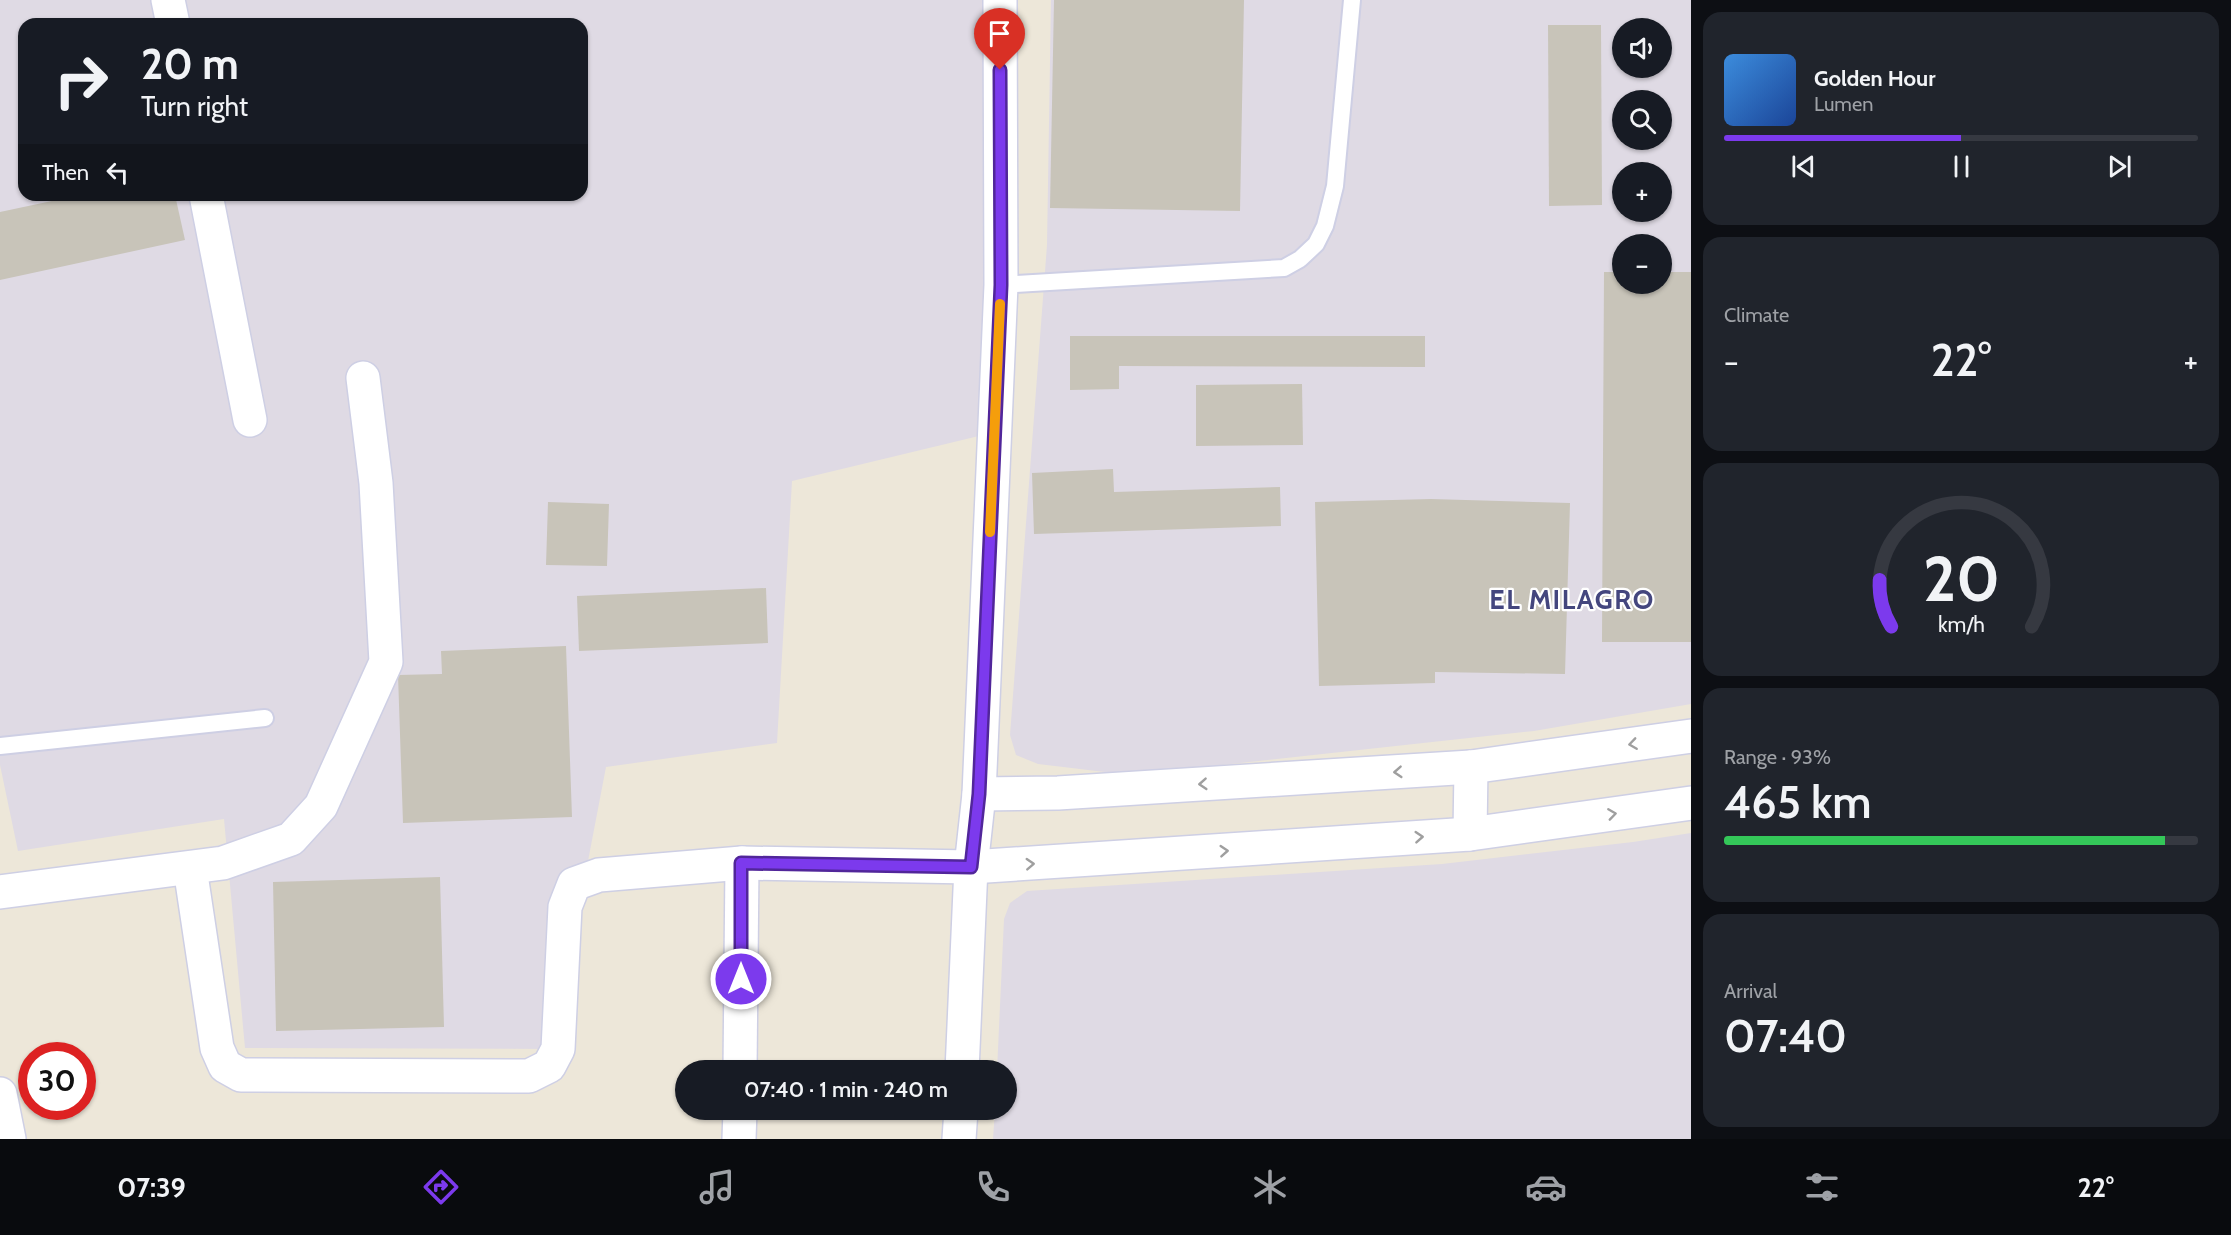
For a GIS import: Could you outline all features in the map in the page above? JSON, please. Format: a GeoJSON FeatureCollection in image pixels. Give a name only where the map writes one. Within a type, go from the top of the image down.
{"type":"FeatureCollection","features":[{"type":"Feature","properties":{"kind":"street"},"geometry":{"type":"LineString","coordinates":[[168,0],[172,18]]}},
{"type":"Feature","properties":{"kind":"street"},"geometry":{"type":"LineString","coordinates":[[962,1060],[971,867],[979,794],[1001,285],[1000,0]]}},
{"type":"Feature","properties":{"kind":"street"},"geometry":{"type":"LineString","coordinates":[[207,201],[250,420]]}},
{"type":"Feature","properties":{"kind":"street"},"geometry":{"type":"LineString","coordinates":[[0,892],[223,863],[291,839],[321,806],[386,662],[376,483],[363,378]]}},
{"type":"Feature","properties":{"kind":"street"},"geometry":{"type":"LineString","coordinates":[[979,794],[1058,794],[1471,767],[1691,736]]}},
{"type":"Feature","properties":{"kind":"street"},"geometry":{"type":"LineString","coordinates":[[1470,834],[1471,767]]}},
{"type":"Feature","properties":{"kind":"street"},"geometry":{"type":"LineString","coordinates":[[190,868],[217,1048],[225,1066],[241,1075],[529,1076],[549,1066],[558,1049],[565,908],[574,884],[599,875],[741,863],[971,867],[1470,834],[1691,803]]}},
{"type":"Feature","properties":{"kind":"street"},"geometry":{"type":"LineString","coordinates":[[740,1060],[741,863]]}},
{"type":"Feature","properties":{"kind":"street"},"geometry":{"type":"LineString","coordinates":[[0,1094],[6,1137]]}},
{"type":"Feature","properties":{"kind":"street"},"geometry":{"type":"LineString","coordinates":[[739,1139],[740,1120]]}},
{"type":"Feature","properties":{"kind":"street"},"geometry":{"type":"LineString","coordinates":[[959,1139],[960,1120]]}},
{"type":"Feature","properties":{"kind":"lane"},"geometry":{"type":"LineString","coordinates":[[1001,285],[1284,268],[1300,259],[1316,244],[1325,226],[1335,186],[1352,0]]}},
{"type":"Feature","properties":{"kind":"lane"},"geometry":{"type":"LineString","coordinates":[[0,747],[265,717]]}},
{"type":"Feature","properties":{"kind":"shaded area"},"geometry":{"type":"Polygon","coordinates":[[[0,0],[991,0],[983,435],[792,481],[777,743],[606,767],[552,1049],[245,1048],[224,819],[18,851],[0,765],[0,0]]]}},
{"type":"Feature","properties":{"kind":"shaded area"},"geometry":{"type":"Polygon","coordinates":[[[1051,0],[1691,0],[1691,704],[1534,731],[1130,775],[1038,764],[1016,755],[1010,735],[1047,245],[1051,0]]]}},
{"type":"Feature","properties":{"kind":"shaded area"},"geometry":{"type":"Polygon","coordinates":[[[1691,833],[1691,1139],[993,1139],[994,1120],[1017,1120],[1017,1060],[998,1060],[1004,919],[1010,903],[1027,891],[1442,864],[1691,833]]]}},
{"type":"Feature","properties":{"kind":"building"},"geometry":{"type":"Polygon","coordinates":[[[1054,0],[1244,0],[1240,211],[1050,208],[1054,0]]]}},
{"type":"Feature","properties":{"kind":"building"},"geometry":{"type":"Polygon","coordinates":[[[1548,25],[1601,25],[1602,205],[1549,206],[1548,25]]]}},
{"type":"Feature","properties":{"kind":"building"},"geometry":{"type":"Polygon","coordinates":[[[52,201],[176,201],[185,240],[0,280],[0,212],[52,201]]]}},
{"type":"Feature","properties":{"kind":"building"},"geometry":{"type":"Polygon","coordinates":[[[1604,272],[1612,272],[1612,294],[1672,294],[1672,272],[1691,272],[1691,642],[1602,642],[1604,272]]]}},
{"type":"Feature","properties":{"kind":"building"},"geometry":{"type":"Polygon","coordinates":[[[1070,336],[1425,336],[1425,367],[1119,366],[1119,389],[1070,390],[1070,336]]]}},
{"type":"Feature","properties":{"kind":"building"},"geometry":{"type":"Polygon","coordinates":[[[1302,384],[1303,445],[1196,446],[1196,385],[1302,384]]]}},
{"type":"Feature","properties":{"kind":"building"},"geometry":{"type":"Polygon","coordinates":[[[1113,469],[1114,492],[1280,487],[1281,526],[1034,534],[1032,473],[1113,469]]]}},
{"type":"Feature","properties":{"kind":"building"},"geometry":{"type":"Polygon","coordinates":[[[1431,499],[1570,503],[1565,674],[1435,672],[1435,683],[1319,686],[1315,502],[1431,499]]]}},
{"type":"Feature","properties":{"kind":"building"},"geometry":{"type":"Polygon","coordinates":[[[548,502],[609,504],[607,566],[546,565],[548,502]]]}},
{"type":"Feature","properties":{"kind":"building"},"geometry":{"type":"Polygon","coordinates":[[[766,588],[768,643],[579,651],[577,596],[766,588]]]}},
{"type":"Feature","properties":{"kind":"building"},"geometry":{"type":"Polygon","coordinates":[[[566,646],[572,817],[403,823],[398,675],[442,674],[441,651],[566,646]]]}},
{"type":"Feature","properties":{"kind":"building"},"geometry":{"type":"Polygon","coordinates":[[[440,877],[444,1027],[276,1031],[273,882],[440,877]]]}},
{"type":"Feature","properties":{"kind":"slow traffic"},"geometry":{"type":"LineString","coordinates":[[990,532],[1000,304]]}},
{"type":"Feature","properties":{"kind":"district","name":"EL MILAGRO"},"geometry":{"type":"Point","coordinates":[1572,600]}},
{"type":"Feature","properties":{"kind":"route"},"geometry":{"type":"LineString","coordinates":[[741,979],[741,863],[971,867],[979,794],[1001,285],[1000,70]]}}]}
